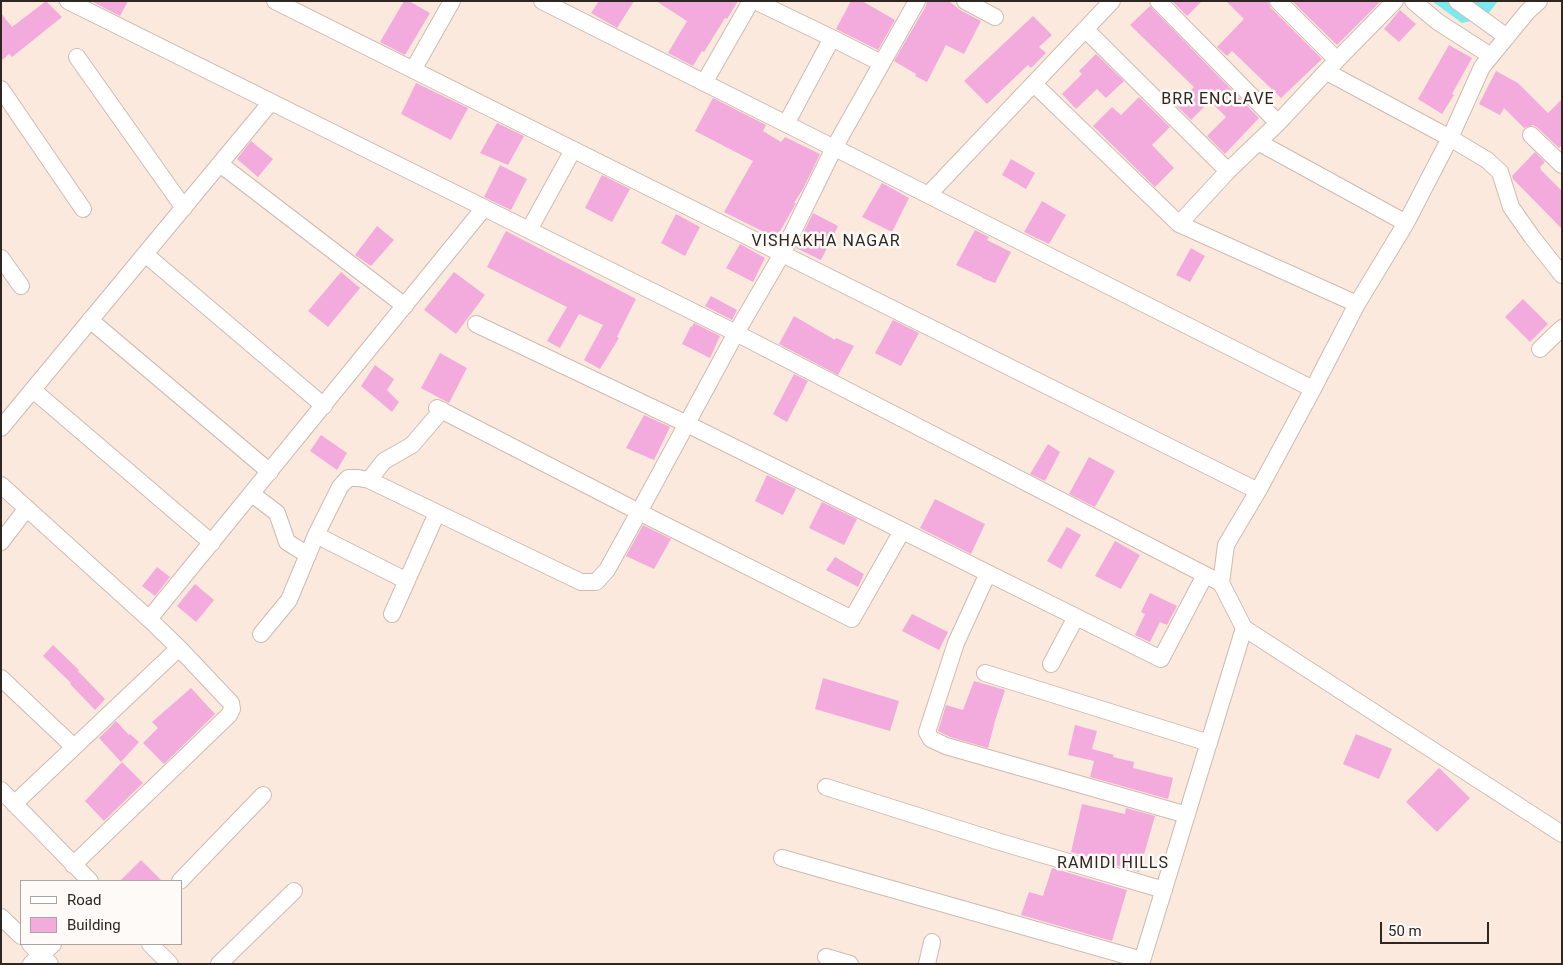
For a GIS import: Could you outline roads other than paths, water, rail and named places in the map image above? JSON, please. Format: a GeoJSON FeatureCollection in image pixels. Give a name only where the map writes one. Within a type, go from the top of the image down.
{"type":"FeatureCollection","features":[{"type":"Feature","properties":{"kind":"street"},"geometry":{"type":"LineString","coordinates":[[68,1],[736,333],[1221,583]]}},
{"type":"Feature","properties":{"kind":"street"},"geometry":{"type":"LineString","coordinates":[[275,1],[1258,491]]}},
{"type":"Feature","properties":{"kind":"street"},"geometry":{"type":"LineString","coordinates":[[413,70],[452,1]]}},
{"type":"Feature","properties":{"kind":"street"},"geometry":{"type":"LineString","coordinates":[[542,1],[1313,389]]}},
{"type":"Feature","properties":{"kind":"street"},"geometry":{"type":"LineString","coordinates":[[704,83],[751,1]]}},
{"type":"Feature","properties":{"kind":"street"},"geometry":{"type":"LineString","coordinates":[[755,1],[881,63]]}},
{"type":"Feature","properties":{"kind":"street"},"geometry":{"type":"LineString","coordinates":[[261,634],[289,600],[340,486],[348,478],[369,480],[581,582],[596,582],[607,570],[736,333],[782,254],[835,148],[917,1]]}},
{"type":"Feature","properties":{"kind":"street"},"geometry":{"type":"LineString","coordinates":[[964,1],[995,16]]}},
{"type":"Feature","properties":{"kind":"street"},"geometry":{"type":"LineString","coordinates":[[928,195],[1112,1]]}},
{"type":"Feature","properties":{"kind":"street"},"geometry":{"type":"LineString","coordinates":[[1158,1],[1278,123]]}},
{"type":"Feature","properties":{"kind":"street"},"geometry":{"type":"LineString","coordinates":[[1278,1],[1332,66],[1487,160],[1500,172],[1511,207],[1562,275]]}},
{"type":"Feature","properties":{"kind":"street"},"geometry":{"type":"LineString","coordinates":[[1179,224],[1228,171],[1278,123],[1395,1]]}},
{"type":"Feature","properties":{"kind":"street"},"geometry":{"type":"LineString","coordinates":[[1413,1],[1438,22],[1491,56]]}},
{"type":"Feature","properties":{"kind":"street"},"geometry":{"type":"LineString","coordinates":[[1456,1],[1506,37]]}},
{"type":"Feature","properties":{"kind":"street"},"geometry":{"type":"LineString","coordinates":[[1539,1],[1528,11],[1482,66],[1450,138],[1406,223],[1356,304],[1258,491],[1226,545],[1221,583],[1244,628],[1562,834]]}},
{"type":"Feature","properties":{"kind":"street"},"geometry":{"type":"LineString","coordinates":[[1085,29],[1228,171]]}},
{"type":"Feature","properties":{"kind":"street"},"geometry":{"type":"LineString","coordinates":[[786,124],[832,38]]}},
{"type":"Feature","properties":{"kind":"street"},"geometry":{"type":"LineString","coordinates":[[77,57],[184,208]]}},
{"type":"Feature","properties":{"kind":"street"},"geometry":{"type":"LineString","coordinates":[[1034,84],[1179,224],[1356,304]]}},
{"type":"Feature","properties":{"kind":"street"},"geometry":{"type":"LineString","coordinates":[[1,89],[83,210]]}},
{"type":"Feature","properties":{"kind":"street"},"geometry":{"type":"LineString","coordinates":[[1,428],[271,102]]}},
{"type":"Feature","properties":{"kind":"street"},"geometry":{"type":"LineString","coordinates":[[1532,135],[1562,166]]}},
{"type":"Feature","properties":{"kind":"street"},"geometry":{"type":"LineString","coordinates":[[1258,142],[1406,223]]}},
{"type":"Feature","properties":{"kind":"street"},"geometry":{"type":"LineString","coordinates":[[528,230],[573,150]]}},
{"type":"Feature","properties":{"kind":"street"},"geometry":{"type":"LineString","coordinates":[[220,164],[405,306]]}},
{"type":"Feature","properties":{"kind":"street"},"geometry":{"type":"LineString","coordinates":[[149,620],[484,208]]}},
{"type":"Feature","properties":{"kind":"street"},"geometry":{"type":"LineString","coordinates":[[145,254],[324,406]]}},
{"type":"Feature","properties":{"kind":"street"},"geometry":{"type":"LineString","coordinates":[[1,258],[21,286]]}},
{"type":"Feature","properties":{"kind":"street"},"geometry":{"type":"LineString","coordinates":[[90,320],[270,472]]}},
{"type":"Feature","properties":{"kind":"street"},"geometry":{"type":"LineString","coordinates":[[476,324],[687,424],[1161,659],[1205,575]]}},
{"type":"Feature","properties":{"kind":"street"},"geometry":{"type":"LineString","coordinates":[[1540,349],[1562,328]]}},
{"type":"Feature","properties":{"kind":"street"},"geometry":{"type":"LineString","coordinates":[[33,390],[212,543]]}},
{"type":"Feature","properties":{"kind":"street"},"geometry":{"type":"LineString","coordinates":[[369,480],[384,461],[412,444],[440,409],[852,619],[902,531]]}},
{"type":"Feature","properties":{"kind":"street"},"geometry":{"type":"LineString","coordinates":[[1,484],[179,648],[231,703],[232,710],[228,716],[73,864]]}},
{"type":"Feature","properties":{"kind":"street"},"geometry":{"type":"LineString","coordinates":[[252,494],[277,513],[287,542],[308,555]]}},
{"type":"Feature","properties":{"kind":"street"},"geometry":{"type":"LineString","coordinates":[[1,542],[27,508]]}},
{"type":"Feature","properties":{"kind":"street"},"geometry":{"type":"LineString","coordinates":[[392,614],[437,513]]}},
{"type":"Feature","properties":{"kind":"street"},"geometry":{"type":"LineString","coordinates":[[316,536],[407,581]]}},
{"type":"Feature","properties":{"kind":"street"},"geometry":{"type":"LineString","coordinates":[[988,574],[956,643],[927,732],[931,740],[946,746],[1187,815]]}},
{"type":"Feature","properties":{"kind":"street"},"geometry":{"type":"LineString","coordinates":[[1051,664],[1076,617]]}},
{"type":"Feature","properties":{"kind":"street"},"geometry":{"type":"LineString","coordinates":[[782,858],[1141,962],[1244,628]]}},
{"type":"Feature","properties":{"kind":"street"},"geometry":{"type":"LineString","coordinates":[[89,880],[5,796],[74,746],[179,648]]}},
{"type":"Feature","properties":{"kind":"street"},"geometry":{"type":"LineString","coordinates":[[985,673],[1209,742]]}},
{"type":"Feature","properties":{"kind":"street"},"geometry":{"type":"LineString","coordinates":[[1,678],[74,746]]}},
{"type":"Feature","properties":{"kind":"street"},"geometry":{"type":"LineString","coordinates":[[826,787],[1164,890]]}},
{"type":"Feature","properties":{"kind":"street"},"geometry":{"type":"LineString","coordinates":[[181,880],[263,795]]}},
{"type":"Feature","properties":{"kind":"street"},"geometry":{"type":"LineString","coordinates":[[219,963],[294,892]]}},
{"type":"Feature","properties":{"kind":"street"},"geometry":{"type":"LineString","coordinates":[[1,917],[20,935]]}},
{"type":"Feature","properties":{"kind":"street"},"geometry":{"type":"LineString","coordinates":[[927,964],[932,942]]}},
{"type":"Feature","properties":{"kind":"street"},"geometry":{"type":"LineString","coordinates":[[151,945],[170,964]]}},
{"type":"Feature","properties":{"kind":"street"},"geometry":{"type":"LineString","coordinates":[[826,957],[850,964]]}},
{"type":"Feature","properties":{"kind":"water"},"geometry":{"type":"Polygon","coordinates":[[[1432,1],[1498,1],[1485,18],[1462,23],[1432,1]]]}},
{"type":"Feature","properties":{"kind":"district","name":"BRR ENCLAVE"},"geometry":{"type":"Point","coordinates":[1218,100]}},
{"type":"Feature","properties":{"kind":"district","name":"VISHAKHA NAGAR"},"geometry":{"type":"Point","coordinates":[826,242]}},
{"type":"Feature","properties":{"kind":"district","name":"RAMIDI HILLS"},"geometry":{"type":"Point","coordinates":[1113,864]}}]}
